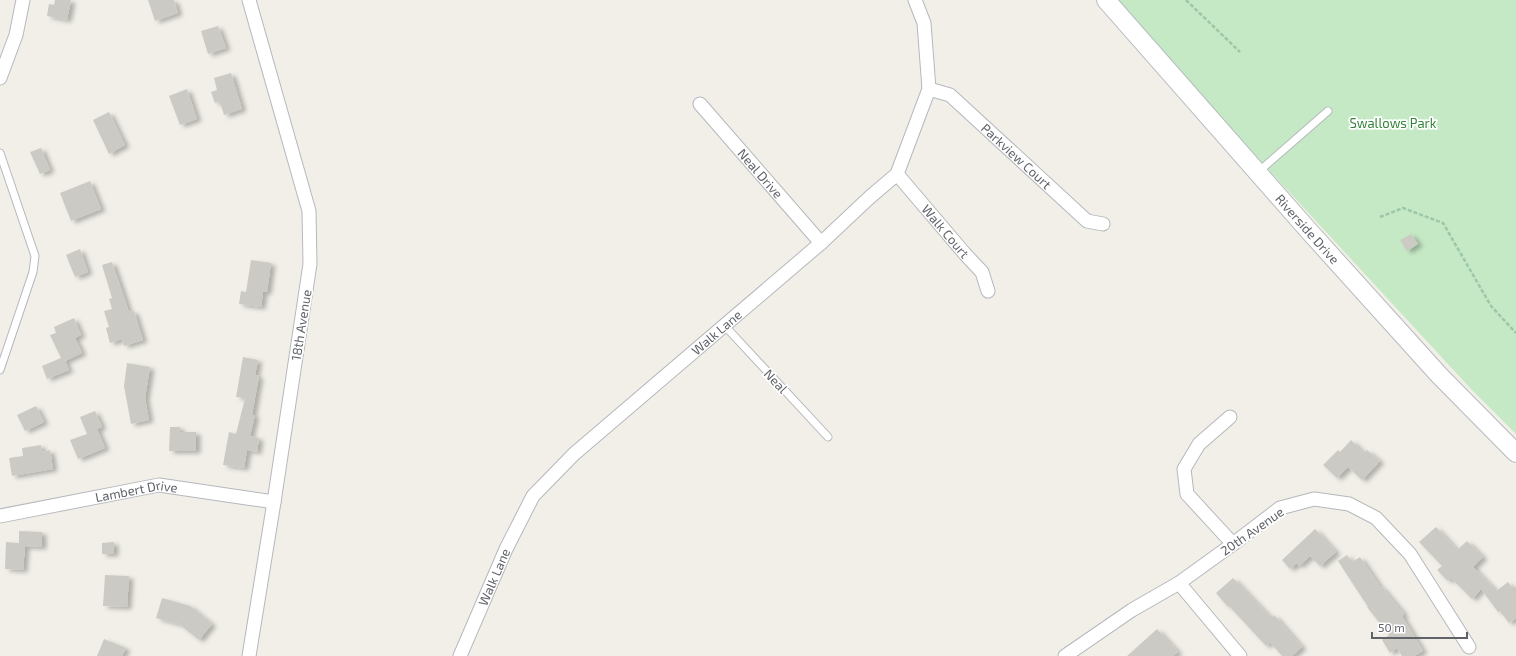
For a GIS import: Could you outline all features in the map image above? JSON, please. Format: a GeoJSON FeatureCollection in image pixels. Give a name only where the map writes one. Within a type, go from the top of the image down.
{"type":"FeatureCollection","features":[{"type":"Feature","properties":{"kind":"main road","name":"Riverside Drive"},"geometry":{"type":"LineString","coordinates":[[1106,0],[1257,173],[1439,375],[1516,453]]}},
{"type":"Feature","properties":{"kind":"street"},"geometry":{"type":"LineString","coordinates":[[0,78],[16,35],[23,0]]}},
{"type":"Feature","properties":{"kind":"street","name":"18th Avenue"},"geometry":{"type":"LineString","coordinates":[[248,0],[309,211],[310,264],[249,656]]}},
{"type":"Feature","properties":{"kind":"street","name":"Walk Lane"},"geometry":{"type":"LineString","coordinates":[[460,656],[506,549],[532,496],[574,454],[821,243],[897,174],[929,89],[924,23],[915,0]]}},
{"type":"Feature","properties":{"kind":"street","name":"Parkview Court"},"geometry":{"type":"LineString","coordinates":[[929,89],[950,95],[1088,221],[1103,224]]}},
{"type":"Feature","properties":{"kind":"street","name":"Neal Drive"},"geometry":{"type":"LineString","coordinates":[[700,104],[821,243]]}},
{"type":"Feature","properties":{"kind":"street","name":"Walk Court"},"geometry":{"type":"LineString","coordinates":[[897,174],[982,272],[988,291]]}},
{"type":"Feature","properties":{"kind":"street"},"geometry":{"type":"LineString","coordinates":[[1230,417],[1199,444],[1184,469],[1187,494],[1233,544]]}},
{"type":"Feature","properties":{"kind":"street","name":"Lambert Drive"},"geometry":{"type":"LineString","coordinates":[[0,516],[159,485],[274,502]]}},
{"type":"Feature","properties":{"kind":"street","name":"20th Avenue"},"geometry":{"type":"LineString","coordinates":[[1065,656],[1132,610],[1179,583],[1280,508],[1314,499],[1349,504],[1376,518],[1410,554],[1469,647]]}},
{"type":"Feature","properties":{"kind":"street"},"geometry":{"type":"LineString","coordinates":[[1179,583],[1240,656]]}},
{"type":"Feature","properties":{"kind":"lane"},"geometry":{"type":"LineString","coordinates":[[1257,173],[1328,112]]}},
{"type":"Feature","properties":{"kind":"lane"},"geometry":{"type":"LineString","coordinates":[[0,153],[35,256],[34,272],[0,370]]}},
{"type":"Feature","properties":{"kind":"lane","name":"Neal"},"geometry":{"type":"LineString","coordinates":[[724,325],[828,437]]}},
{"type":"Feature","properties":{"kind":"path"},"geometry":{"type":"LineString","coordinates":[[1186,0],[1240,52]]}},
{"type":"Feature","properties":{"kind":"path"},"geometry":{"type":"LineString","coordinates":[[1380,217],[1403,208],[1443,223],[1491,306],[1516,333]]}},
{"type":"Feature","properties":{"kind":"green space","name":"Swallows Park"},"geometry":{"type":"Polygon","coordinates":[[[1112,0],[1516,0],[1516,434],[1471,389],[1112,0]]]}},
{"type":"Feature","properties":{"kind":"building"},"geometry":{"type":"Polygon","coordinates":[[[55,0],[71,0],[67,20],[47,16],[49,4],[54,5],[55,0]]]}},
{"type":"Feature","properties":{"kind":"building"},"geometry":{"type":"Polygon","coordinates":[[[148,0],[174,0],[178,13],[155,21],[148,0]]]}},
{"type":"Feature","properties":{"kind":"building"},"geometry":{"type":"Polygon","coordinates":[[[218,26],[226,48],[208,54],[201,31],[218,26]]]}},
{"type":"Feature","properties":{"kind":"building"},"geometry":{"type":"Polygon","coordinates":[[[231,73],[242,109],[224,115],[220,102],[215,103],[211,92],[217,90],[214,78],[231,73]]]}},
{"type":"Feature","properties":{"kind":"building"},"geometry":{"type":"Polygon","coordinates":[[[187,89],[197,119],[180,125],[169,96],[187,89]]]}},
{"type":"Feature","properties":{"kind":"building"},"geometry":{"type":"Polygon","coordinates":[[[109,112],[125,145],[109,154],[93,120],[109,112]]]}},
{"type":"Feature","properties":{"kind":"building"},"geometry":{"type":"Polygon","coordinates":[[[41,148],[50,170],[40,174],[30,152],[41,148]]]}},
{"type":"Feature","properties":{"kind":"building"},"geometry":{"type":"Polygon","coordinates":[[[90,181],[101,209],[71,221],[60,193],[90,181]]]}},
{"type":"Feature","properties":{"kind":"building"},"geometry":{"type":"Polygon","coordinates":[[[1411,234],[1418,244],[1407,251],[1400,240],[1411,234]]]}},
{"type":"Feature","properties":{"kind":"building"},"geometry":{"type":"Polygon","coordinates":[[[80,249],[88,272],[75,277],[66,255],[80,249]]]}},
{"type":"Feature","properties":{"kind":"building"},"geometry":{"type":"Polygon","coordinates":[[[251,260],[271,263],[267,292],[263,292],[261,307],[239,304],[241,291],[246,292],[251,260]]]}},
{"type":"Feature","properties":{"kind":"building"},"geometry":{"type":"Polygon","coordinates":[[[112,262],[129,312],[134,311],[143,340],[124,346],[122,339],[110,343],[106,328],[109,327],[104,311],[112,309],[109,299],[112,298],[102,265],[112,262]]]}},
{"type":"Feature","properties":{"kind":"building"},"geometry":{"type":"Polygon","coordinates":[[[74,318],[81,335],[75,338],[82,353],[65,361],[69,370],[47,379],[42,366],[61,358],[50,335],[56,333],[54,327],[74,318]]]}},
{"type":"Feature","properties":{"kind":"building"},"geometry":{"type":"Polygon","coordinates":[[[243,357],[258,360],[255,375],[259,376],[252,415],[255,415],[250,436],[259,438],[257,452],[247,450],[244,468],[223,465],[229,432],[236,434],[245,398],[236,397],[243,357]]]}},
{"type":"Feature","properties":{"kind":"building"},"geometry":{"type":"Polygon","coordinates":[[[127,363],[150,367],[145,398],[149,420],[131,424],[124,386],[127,363]]]}},
{"type":"Feature","properties":{"kind":"building"},"geometry":{"type":"Polygon","coordinates":[[[36,406],[44,422],[25,431],[17,415],[36,406]]]}},
{"type":"Feature","properties":{"kind":"building"},"geometry":{"type":"Polygon","coordinates":[[[95,411],[102,427],[97,429],[105,448],[78,459],[70,440],[87,434],[80,417],[95,411]]]}},
{"type":"Feature","properties":{"kind":"building"},"geometry":{"type":"Polygon","coordinates":[[[170,427],[180,427],[180,432],[196,432],[196,451],[169,451],[170,427]]]}},
{"type":"Feature","properties":{"kind":"building"},"geometry":{"type":"Polygon","coordinates":[[[1351,440],[1364,453],[1367,450],[1380,461],[1362,480],[1348,467],[1337,478],[1323,465],[1338,450],[1340,452],[1351,440]]]}},
{"type":"Feature","properties":{"kind":"building"},"geometry":{"type":"Polygon","coordinates":[[[41,445],[42,452],[50,450],[53,469],[12,476],[9,458],[23,456],[22,448],[41,445]]]}},
{"type":"Feature","properties":{"kind":"building"},"geometry":{"type":"Polygon","coordinates":[[[1436,527],[1457,550],[1467,541],[1483,557],[1473,567],[1496,591],[1508,582],[1516,593],[1516,618],[1509,623],[1500,611],[1498,612],[1481,589],[1472,599],[1451,578],[1448,581],[1437,570],[1442,566],[1419,542],[1436,527]]]}},
{"type":"Feature","properties":{"kind":"building"},"geometry":{"type":"Polygon","coordinates":[[[1315,529],[1336,552],[1320,566],[1310,556],[1299,566],[1297,563],[1290,569],[1282,560],[1315,529]]]}},
{"type":"Feature","properties":{"kind":"building"},"geometry":{"type":"Polygon","coordinates":[[[19,531],[42,532],[42,547],[25,546],[23,570],[5,569],[6,542],[19,543],[19,531]]]}},
{"type":"Feature","properties":{"kind":"building"},"geometry":{"type":"Polygon","coordinates":[[[114,542],[114,554],[102,554],[102,543],[114,542]]]}},
{"type":"Feature","properties":{"kind":"building"},"geometry":{"type":"Polygon","coordinates":[[[1347,555],[1352,562],[1360,557],[1381,588],[1382,587],[1404,614],[1402,616],[1423,651],[1414,656],[1402,656],[1397,648],[1390,653],[1382,640],[1389,635],[1367,607],[1338,561],[1347,555]]]}},
{"type":"Feature","properties":{"kind":"building"},"geometry":{"type":"Polygon","coordinates":[[[105,575],[129,576],[127,607],[103,606],[105,575]]]}},
{"type":"Feature","properties":{"kind":"building"},"geometry":{"type":"Polygon","coordinates":[[[1233,578],[1271,618],[1274,615],[1302,647],[1292,656],[1282,656],[1270,642],[1266,646],[1216,593],[1233,578]]]}},
{"type":"Feature","properties":{"kind":"building"},"geometry":{"type":"Polygon","coordinates":[[[162,598],[190,606],[212,624],[199,640],[179,624],[156,618],[162,598]]]}},
{"type":"Feature","properties":{"kind":"building"},"geometry":{"type":"Polygon","coordinates":[[[1157,629],[1178,652],[1173,656],[1127,656],[1157,629]]]}},
{"type":"Feature","properties":{"kind":"building"},"geometry":{"type":"Polygon","coordinates":[[[104,639],[126,648],[122,656],[97,656],[104,639]]]}}]}
